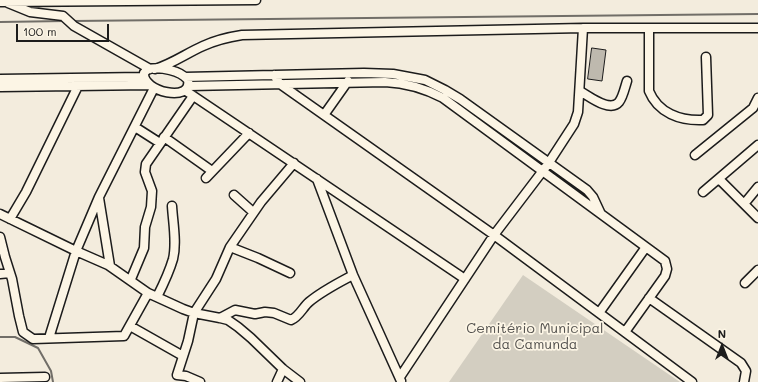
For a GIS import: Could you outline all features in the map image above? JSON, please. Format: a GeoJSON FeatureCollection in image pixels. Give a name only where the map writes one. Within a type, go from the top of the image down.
{"type":"FeatureCollection","features":[{"type":"Feature","properties":{"kind":"street"},"geometry":{"type":"LineString","coordinates":[[3,1],[256,0]]}},
{"type":"Feature","properties":{"kind":"street"},"geometry":{"type":"LineString","coordinates":[[3,1],[30,12],[63,16],[74,26],[153,69],[168,70],[182,75],[393,74],[425,80],[445,90],[460,100],[548,164],[587,190],[593,197],[600,213]]}},
{"type":"Feature","properties":{"kind":"street"},"geometry":{"type":"LineString","coordinates":[[143,77],[144,72],[184,56],[204,45],[218,40],[242,35],[583,28],[758,28]]}},
{"type":"Feature","properties":{"kind":"street"},"geometry":{"type":"LineString","coordinates":[[401,380],[494,235],[543,172],[577,118],[583,28]]}},
{"type":"Feature","properties":{"kind":"street"},"geometry":{"type":"LineString","coordinates":[[649,28],[648,91],[652,99],[667,113],[693,121],[703,120],[708,115],[706,57]]}},
{"type":"Feature","properties":{"kind":"street"},"geometry":{"type":"LineString","coordinates":[[184,56],[180,67],[182,75],[188,80],[187,88],[193,96],[465,279]]}},
{"type":"Feature","properties":{"kind":"street"},"geometry":{"type":"LineString","coordinates":[[274,75],[280,84],[494,235],[692,382]]}},
{"type":"Feature","properties":{"kind":"street"},"geometry":{"type":"LineString","coordinates":[[0,79],[143,77]]}},
{"type":"Feature","properties":{"kind":"street"},"geometry":{"type":"LineString","coordinates":[[143,77],[146,82],[152,86],[174,93],[187,88],[348,82],[398,83],[410,85],[431,92],[453,105],[663,259],[667,266],[665,276],[625,332]]}},
{"type":"Feature","properties":{"kind":"street"},"geometry":{"type":"LineString","coordinates":[[324,115],[348,82]]}},
{"type":"Feature","properties":{"kind":"street"},"geometry":{"type":"LineString","coordinates":[[580,91],[604,105],[612,106],[619,102],[627,82]]}},
{"type":"Feature","properties":{"kind":"street"},"geometry":{"type":"LineString","coordinates":[[10,219],[26,192],[78,86]]}},
{"type":"Feature","properties":{"kind":"street"},"geometry":{"type":"LineString","coordinates":[[0,87],[152,86]]}},
{"type":"Feature","properties":{"kind":"street"},"geometry":{"type":"LineString","coordinates":[[49,338],[76,251],[99,197],[135,127],[152,86]]}},
{"type":"Feature","properties":{"kind":"street"},"geometry":{"type":"LineString","coordinates":[[131,279],[144,248],[145,227],[151,207],[152,187],[145,172],[145,168],[148,160],[193,96]]}},
{"type":"Feature","properties":{"kind":"street"},"geometry":{"type":"LineString","coordinates":[[695,155],[749,112],[757,103]]}},
{"type":"Feature","properties":{"kind":"street"},"geometry":{"type":"LineString","coordinates":[[135,127],[162,140],[212,171]]}},
{"type":"Feature","properties":{"kind":"street"},"geometry":{"type":"LineString","coordinates":[[206,178],[249,133]]}},
{"type":"Feature","properties":{"kind":"street"},"geometry":{"type":"LineString","coordinates":[[703,192],[758,145]]}},
{"type":"Feature","properties":{"kind":"street"},"geometry":{"type":"LineString","coordinates":[[175,379],[183,356],[194,313],[216,279],[230,247],[265,196],[294,164]]}},
{"type":"Feature","properties":{"kind":"street"},"geometry":{"type":"LineString","coordinates":[[317,178],[353,275],[401,380]]}},
{"type":"Feature","properties":{"kind":"street"},"geometry":{"type":"LineString","coordinates":[[719,179],[758,218]]}},
{"type":"Feature","properties":{"kind":"street"},"geometry":{"type":"LineString","coordinates":[[744,204],[758,187]]}},
{"type":"Feature","properties":{"kind":"street"},"geometry":{"type":"LineString","coordinates":[[234,195],[253,212]]}},
{"type":"Feature","properties":{"kind":"street"},"geometry":{"type":"LineString","coordinates":[[99,197],[110,266]]}},
{"type":"Feature","properties":{"kind":"street"},"geometry":{"type":"LineString","coordinates":[[157,297],[167,276],[173,258],[175,244],[172,206]]}},
{"type":"Feature","properties":{"kind":"street"},"geometry":{"type":"LineString","coordinates":[[0,214],[110,266],[131,279],[148,293],[194,313],[220,318],[238,327],[283,369],[300,382]]}},
{"type":"Feature","properties":{"kind":"street"},"geometry":{"type":"LineString","coordinates":[[0,237],[15,292],[23,332],[33,339],[123,337],[148,293]]}},
{"type":"Feature","properties":{"kind":"street"},"geometry":{"type":"LineString","coordinates":[[230,247],[290,273]]}},
{"type":"Feature","properties":{"kind":"street"},"geometry":{"type":"LineString","coordinates":[[599,312],[646,247]]}},
{"type":"Feature","properties":{"kind":"street"},"geometry":{"type":"LineString","coordinates":[[745,283],[758,270]]}},
{"type":"Feature","properties":{"kind":"street"},"geometry":{"type":"LineString","coordinates":[[0,274],[10,273]]}},
{"type":"Feature","properties":{"kind":"street"},"geometry":{"type":"LineString","coordinates":[[220,318],[235,310],[254,314],[265,312],[274,313],[291,320],[297,316],[308,303],[321,293],[353,275]]}},
{"type":"Feature","properties":{"kind":"street"},"geometry":{"type":"LineString","coordinates":[[649,298],[741,363],[746,371],[744,382]]}},
{"type":"Feature","properties":{"kind":"street"},"geometry":{"type":"LineString","coordinates":[[130,326],[183,356]]}},
{"type":"Feature","properties":{"kind":"street"},"geometry":{"type":"LineString","coordinates":[[277,382],[283,369]]}},
{"type":"Feature","properties":{"kind":"street"},"geometry":{"type":"LineString","coordinates":[[175,379],[186,376],[200,382]]}},
{"type":"Feature","properties":{"kind":"street"},"geometry":{"type":"LineString","coordinates":[[0,378],[45,377]]}},
{"type":"Feature","properties":{"kind":"green space","name":"Cemitério Municipal da Camunda"},"geometry":{"type":"Polygon","coordinates":[[[523,275],[680,382],[449,382],[523,275]]]}},
{"type":"Feature","properties":{"kind":"building"},"geometry":{"type":"Polygon","coordinates":[[[592,48],[606,50],[602,81],[588,79],[592,48]]]}},
{"type":"Feature","properties":{"kind":"waterway"},"geometry":{"type":"LineString","coordinates":[[73,21],[758,14]]}},
{"type":"Feature","properties":{"kind":"waterway"},"geometry":{"type":"LineString","coordinates":[[0,22],[65,21]]}},
{"type":"Feature","properties":{"kind":"waterway"},"geometry":{"type":"LineString","coordinates":[[0,337],[15,337],[38,348],[51,371],[53,382]]}}]}
